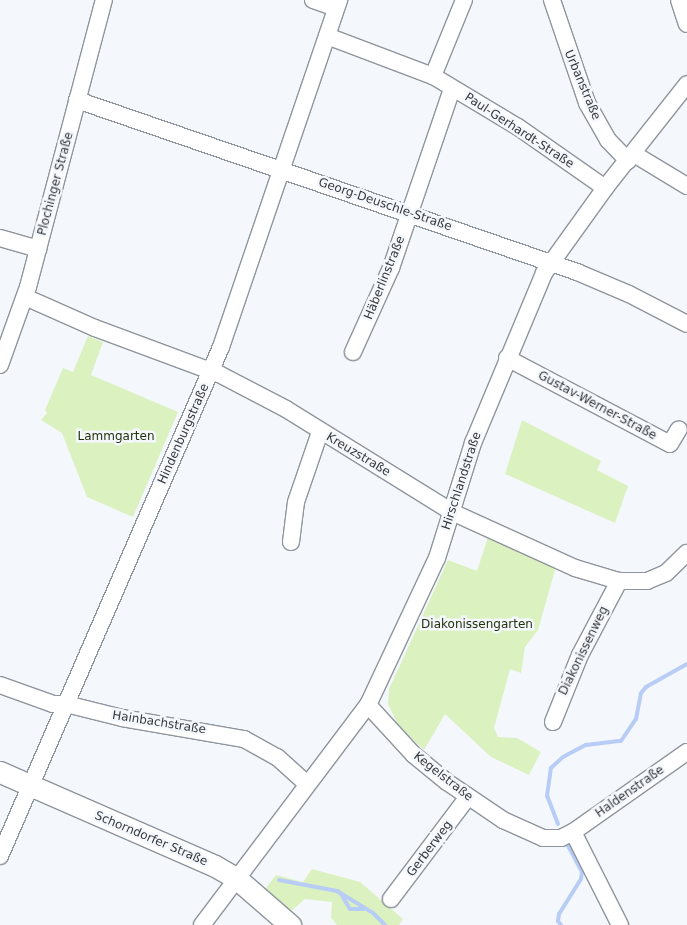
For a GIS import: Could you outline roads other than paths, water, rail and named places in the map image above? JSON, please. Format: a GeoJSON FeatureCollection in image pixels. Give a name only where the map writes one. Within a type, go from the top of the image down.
{"type":"FeatureCollection","features":[{"type":"Feature","properties":{"kind":"main road","name":"Schorndorfer Straße"},"geometry":{"type":"LineString","coordinates":[[0,772],[236,878],[290,925]]}},
{"type":"Feature","properties":{"kind":"street","name":"Plochinger Straße"},"geometry":{"type":"LineString","coordinates":[[0,365],[25,297],[104,0]]}},
{"type":"Feature","properties":{"kind":"street"},"geometry":{"type":"LineString","coordinates":[[313,0],[337,4]]}},
{"type":"Feature","properties":{"kind":"street"},"geometry":{"type":"LineString","coordinates":[[433,76],[464,0]]}},
{"type":"Feature","properties":{"kind":"street","name":"Urbanstraße"},"geometry":{"type":"LineString","coordinates":[[552,0],[587,103],[608,140],[631,158],[687,186]]}},
{"type":"Feature","properties":{"kind":"street"},"geometry":{"type":"LineString","coordinates":[[679,0],[687,24]]}},
{"type":"Feature","properties":{"kind":"street","name":"Hindenburgstraße"},"geometry":{"type":"LineString","coordinates":[[0,856],[211,370],[282,169],[337,4]]}},
{"type":"Feature","properties":{"kind":"street","name":"Paul-Gerhardt-Straße"},"geometry":{"type":"LineString","coordinates":[[326,36],[433,76],[452,89],[493,111],[605,188]]}},
{"type":"Feature","properties":{"kind":"street","name":"Hirschlandstraße"},"geometry":{"type":"LineString","coordinates":[[202,925],[303,780],[368,705],[416,605],[454,513],[474,443],[507,358],[551,263],[605,188],[631,158],[687,84]]}},
{"type":"Feature","properties":{"kind":"street","name":"Häberlinstraße"},"geometry":{"type":"LineString","coordinates":[[354,352],[391,268],[452,89]]}},
{"type":"Feature","properties":{"kind":"street","name":"Georg-Deuschle-Straße"},"geometry":{"type":"LineString","coordinates":[[77,100],[551,263],[630,294],[687,324]]}},
{"type":"Feature","properties":{"kind":"street"},"geometry":{"type":"LineString","coordinates":[[0,238],[38,249]]}},
{"type":"Feature","properties":{"kind":"street","name":"Kreuzstraße"},"geometry":{"type":"LineString","coordinates":[[25,297],[69,316],[211,370],[286,409],[320,432],[454,513],[575,568],[619,581],[655,579],[687,553]]}},
{"type":"Feature","properties":{"kind":"street","name":"Gustav-Werner-Straße"},"geometry":{"type":"LineString","coordinates":[[507,358],[670,444],[679,429]]}},
{"type":"Feature","properties":{"kind":"street"},"geometry":{"type":"LineString","coordinates":[[292,542],[296,502],[320,432]]}},
{"type":"Feature","properties":{"kind":"street","name":"Diakonissenweg"},"geometry":{"type":"LineString","coordinates":[[553,722],[580,655],[619,581]]}},
{"type":"Feature","properties":{"kind":"street","name":"Hainbachstraße"},"geometry":{"type":"LineString","coordinates":[[0,685],[53,704],[66,704],[122,718],[244,739],[277,757],[303,780]]}},
{"type":"Feature","properties":{"kind":"street","name":"Kegelstraße"},"geometry":{"type":"LineString","coordinates":[[368,705],[420,760],[468,797],[503,820],[543,838],[556,839],[573,832]]}},
{"type":"Feature","properties":{"kind":"street","name":"Haldenstraße"},"geometry":{"type":"LineString","coordinates":[[573,832],[687,752]]}},
{"type":"Feature","properties":{"kind":"street","name":"Gerberweg"},"geometry":{"type":"LineString","coordinates":[[391,899],[468,797]]}},
{"type":"Feature","properties":{"kind":"street"},"geometry":{"type":"LineString","coordinates":[[573,832],[620,925]]}},
{"type":"Feature","properties":{"kind":"waterway"},"geometry":{"type":"LineString","coordinates":[[558,824],[547,796],[551,768],[563,757],[586,745],[621,741],[636,719],[641,693],[646,687],[687,664]]}},
{"type":"Feature","properties":{"kind":"waterway"},"geometry":{"type":"LineString","coordinates":[[561,925],[558,921],[559,914],[581,879],[582,872],[568,846]]}},
{"type":"Feature","properties":{"kind":"waterway"},"geometry":{"type":"LineString","coordinates":[[279,880],[337,891],[373,913],[385,925]]}},
{"type":"Feature","properties":{"kind":"waterway"},"geometry":{"type":"LineString","coordinates":[[341,894],[350,909],[364,909]]}},
{"type":"Feature","properties":{"kind":"park label","name":"Lammgarten"},"geometry":{"type":"Point","coordinates":[116,437]}},
{"type":"Feature","properties":{"kind":"park label","name":"Diakonissengarten"},"geometry":{"type":"Point","coordinates":[477,625]}}]}
